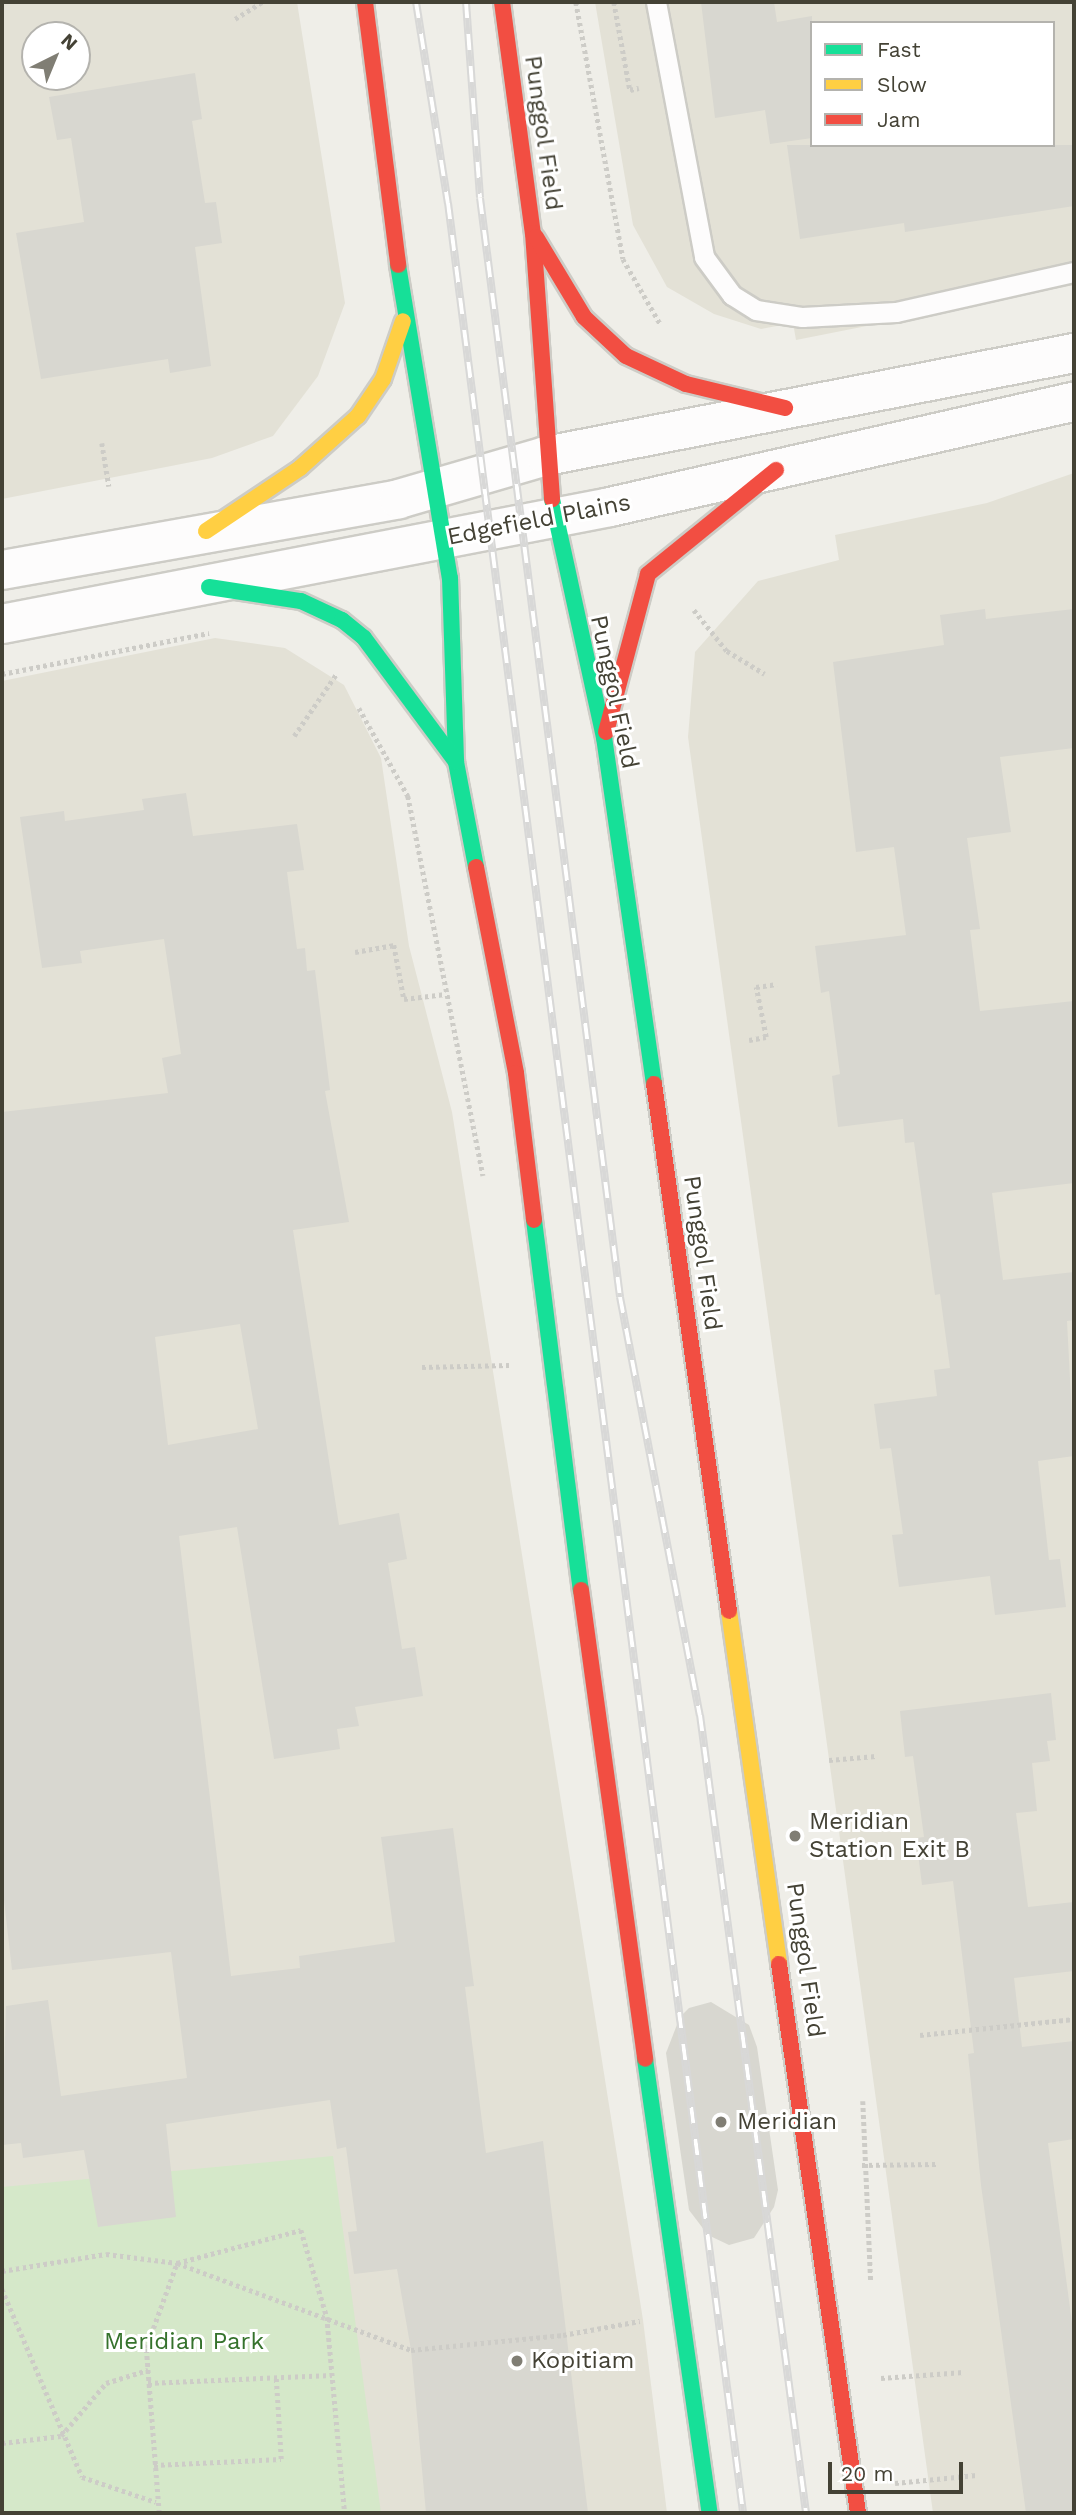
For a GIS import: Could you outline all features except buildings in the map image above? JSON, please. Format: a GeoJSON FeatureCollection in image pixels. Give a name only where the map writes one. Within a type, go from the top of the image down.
{"type":"FeatureCollection","features":[{"type":"Feature","properties":{"kind":"street"},"geometry":{"type":"LineString","coordinates":[[365,2],[405,316],[450,578],[456,762],[516,1073],[605,1782],[710,2513]]}},
{"type":"Feature","properties":{"kind":"street","name":"Punggol Field"},"geometry":{"type":"LineString","coordinates":[[502,2],[533,233],[546,456],[556,515],[604,737],[858,2513]]}},
{"type":"Feature","properties":{"kind":"street"},"geometry":{"type":"LineString","coordinates":[[533,233],[584,317],[626,356],[686,384],[785,408]]}},
{"type":"Feature","properties":{"kind":"street"},"geometry":{"type":"LineString","coordinates":[[206,531],[300,468],[358,416],[383,379],[405,316]]}},
{"type":"Feature","properties":{"kind":"street"},"geometry":{"type":"LineString","coordinates":[[2,570],[434,488],[546,456],[1074,353]]}},
{"type":"Feature","properties":{"kind":"street","name":"Edgefield Plains"},"geometry":{"type":"LineString","coordinates":[[2,624],[209,587],[776,470],[1074,402]]}},
{"type":"Feature","properties":{"kind":"street"},"geometry":{"type":"LineString","coordinates":[[604,737],[648,574],[776,470]]}},
{"type":"Feature","properties":{"kind":"street"},"geometry":{"type":"LineString","coordinates":[[209,587],[301,601],[342,620],[364,638],[456,762]]}},
{"type":"Feature","properties":{"kind":"lane"},"geometry":{"type":"LineString","coordinates":[[656,2],[704,257],[733,295],[756,310],[803,317],[896,312],[1074,272]]}},
{"type":"Feature","properties":{"kind":"path"},"geometry":{"type":"LineString","coordinates":[[235,19],[262,2]]}},
{"type":"Feature","properties":{"kind":"path"},"geometry":{"type":"LineString","coordinates":[[576,2],[623,259],[662,323],[626,356]]}},
{"type":"Feature","properties":{"kind":"path"},"geometry":{"type":"LineString","coordinates":[[102,443],[109,486]]}},
{"type":"Feature","properties":{"kind":"path"},"geometry":{"type":"LineString","coordinates":[[694,610],[727,651],[765,674]]}},
{"type":"Feature","properties":{"kind":"path"},"geometry":{"type":"LineString","coordinates":[[2,674],[215,632]]}},
{"type":"Feature","properties":{"kind":"path"},"geometry":{"type":"LineString","coordinates":[[328,666],[338,672],[345,684]]}},
{"type":"Feature","properties":{"kind":"path"},"geometry":{"type":"LineString","coordinates":[[294,736],[338,672]]}},
{"type":"Feature","properties":{"kind":"path"},"geometry":{"type":"LineString","coordinates":[[352,696],[408,796],[483,1179]]}},
{"type":"Feature","properties":{"kind":"path"},"geometry":{"type":"LineString","coordinates":[[355,951],[394,946],[404,999],[446,994]]}},
{"type":"Feature","properties":{"kind":"path"},"geometry":{"type":"LineString","coordinates":[[749,1040],[766,1037],[756,987],[777,984]]}},
{"type":"Feature","properties":{"kind":"path"},"geometry":{"type":"LineString","coordinates":[[510,1352],[513,1379]]}},
{"type":"Feature","properties":{"kind":"path"},"geometry":{"type":"LineString","coordinates":[[422,1367],[512,1365]]}},
{"type":"Feature","properties":{"kind":"path"},"geometry":{"type":"LineString","coordinates":[[829,1760],[876,1756]]}},
{"type":"Feature","properties":{"kind":"path"},"geometry":{"type":"LineString","coordinates":[[920,2035],[1074,2020]]}},
{"type":"Feature","properties":{"kind":"path"},"geometry":{"type":"LineString","coordinates":[[862,2165],[937,2164]]}},
{"type":"Feature","properties":{"kind":"path"},"geometry":{"type":"LineString","coordinates":[[177,2263],[301,2230],[327,2317],[345,2513]]}},
{"type":"Feature","properties":{"kind":"path"},"geometry":{"type":"LineString","coordinates":[[2,2271],[106,2255],[177,2263],[411,2350],[564,2335],[643,2320]]}},
{"type":"Feature","properties":{"kind":"path"},"geometry":{"type":"LineString","coordinates":[[159,2513],[156,2502],[146,2348],[177,2263]]}},
{"type":"Feature","properties":{"kind":"path"},"geometry":{"type":"LineString","coordinates":[[2,2289],[61,2436],[82,2477],[156,2502]]}},
{"type":"Feature","properties":{"kind":"path"},"geometry":{"type":"LineString","coordinates":[[2,2443],[61,2436],[106,2383],[148,2370]]}},
{"type":"Feature","properties":{"kind":"path"},"geometry":{"type":"LineString","coordinates":[[879,2378],[964,2372]]}},
{"type":"Feature","properties":{"kind":"path"},"geometry":{"type":"LineString","coordinates":[[148,2383],[332,2375]]}},
{"type":"Feature","properties":{"kind":"path"},"geometry":{"type":"LineString","coordinates":[[154,2465],[281,2459],[276,2378]]}},
{"type":"Feature","properties":{"kind":"path"},"geometry":{"type":"LineString","coordinates":[[889,2483],[977,2475]]}},
{"type":"Feature","properties":{"kind":"shaded area"},"geometry":{"type":"Polygon","coordinates":[[[2,2],[297,2],[345,303],[318,376],[273,436],[212,458],[2,499],[2,2]]]}},
{"type":"Feature","properties":{"kind":"shaded area"},"geometry":{"type":"Polygon","coordinates":[[[595,2],[1074,2],[1074,285],[796,340],[793,323],[761,329],[714,314],[667,287],[633,225],[595,2]]]}},
{"type":"Feature","properties":{"kind":"shaded area"},"geometry":{"type":"Polygon","coordinates":[[[1074,473],[1074,2513],[933,2513],[688,737],[695,652],[758,581],[839,560],[835,535],[987,503],[1074,473]]]}},
{"type":"Feature","properties":{"kind":"shaded area"},"geometry":{"type":"Polygon","coordinates":[[[215,638],[285,648],[344,685],[381,758],[409,946],[452,1112],[643,2320],[667,2513],[2,2513],[2,681],[215,638]]]}},
{"type":"Feature","properties":{"kind":"green space","name":"Meridian Park"},"geometry":{"type":"Polygon","coordinates":[[[333,2156],[381,2513],[2,2513],[2,2187],[333,2156]]]}},
{"type":"Feature","properties":{"kind":"railway"},"geometry":{"type":"LineString","coordinates":[[416,2],[448,203],[743,2513]]}},
{"type":"Feature","properties":{"kind":"railway"},"geometry":{"type":"LineString","coordinates":[[466,2],[480,198],[620,1297],[700,1715],[806,2513]]}},
{"type":"Feature","properties":{"kind":"traffic: fast"},"geometry":{"type":"LineString","coordinates":[[398,265],[450,578],[456,762],[476,867]]}},
{"type":"Feature","properties":{"kind":"traffic: fast"},"geometry":{"type":"LineString","coordinates":[[552,499],[604,737],[654,1084]]}},
{"type":"Feature","properties":{"kind":"traffic: fast"},"geometry":{"type":"LineString","coordinates":[[209,587],[301,601],[342,620],[364,638],[456,762]]}},
{"type":"Feature","properties":{"kind":"traffic: fast"},"geometry":{"type":"LineString","coordinates":[[534,1220],[581,1590]]}},
{"type":"Feature","properties":{"kind":"traffic: fast"},"geometry":{"type":"LineString","coordinates":[[645,2059],[710,2513]]}},
{"type":"Feature","properties":{"kind":"traffic: slow"},"geometry":{"type":"LineString","coordinates":[[206,531],[300,468],[358,416],[383,379],[403,321]]}},
{"type":"Feature","properties":{"kind":"traffic: slow"},"geometry":{"type":"LineString","coordinates":[[729,1611],[779,1964]]}},
{"type":"Feature","properties":{"kind":"traffic: jam"},"geometry":{"type":"LineString","coordinates":[[365,2],[398,265]]}},
{"type":"Feature","properties":{"kind":"traffic: jam"},"geometry":{"type":"LineString","coordinates":[[502,2],[533,233],[552,499]]}},
{"type":"Feature","properties":{"kind":"traffic: jam"},"geometry":{"type":"LineString","coordinates":[[536,237],[584,317],[626,356],[686,384],[785,408]]}},
{"type":"Feature","properties":{"kind":"traffic: jam"},"geometry":{"type":"LineString","coordinates":[[606,732],[648,574],[776,470]]}},
{"type":"Feature","properties":{"kind":"traffic: jam"},"geometry":{"type":"LineString","coordinates":[[476,867],[516,1073],[534,1220]]}},
{"type":"Feature","properties":{"kind":"traffic: jam"},"geometry":{"type":"LineString","coordinates":[[654,1084],[729,1611]]}},
{"type":"Feature","properties":{"kind":"traffic: jam"},"geometry":{"type":"LineString","coordinates":[[581,1590],[645,2059]]}},
{"type":"Feature","properties":{"kind":"traffic: jam"},"geometry":{"type":"LineString","coordinates":[[779,1964],[858,2513]]}},
{"type":"Feature","properties":{"kind":"place","name":"Meridian Station Exit B"},"geometry":{"type":"Point","coordinates":[795,1836]}},
{"type":"Feature","properties":{"kind":"place","name":"Meridian"},"geometry":{"type":"Point","coordinates":[721,2122]}},
{"type":"Feature","properties":{"kind":"place","name":"Kopitiam"},"geometry":{"type":"Point","coordinates":[517,2361]}}]}
